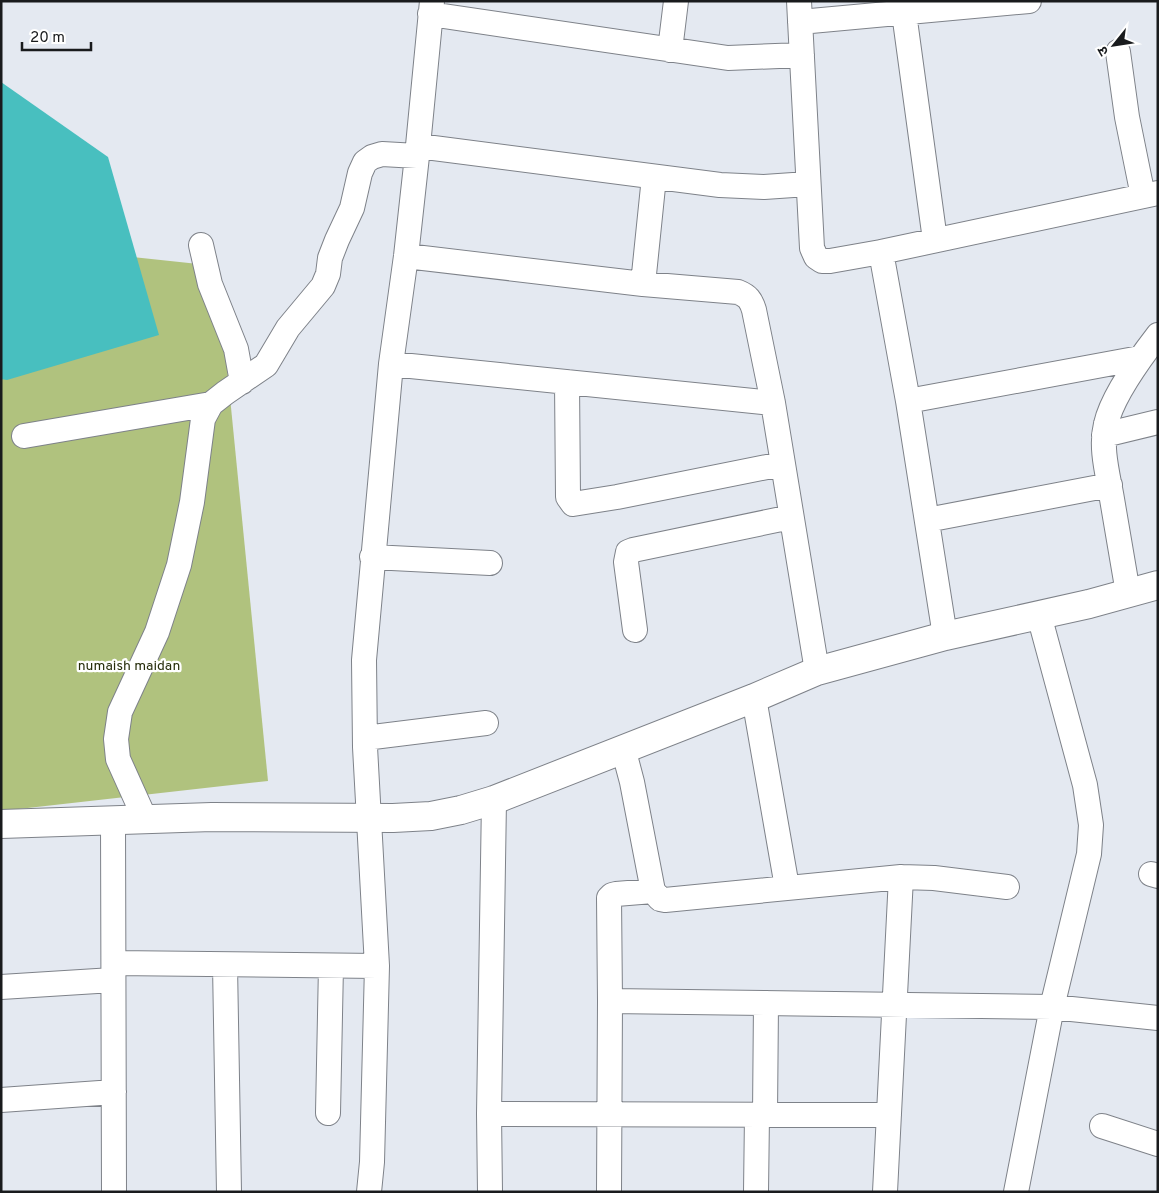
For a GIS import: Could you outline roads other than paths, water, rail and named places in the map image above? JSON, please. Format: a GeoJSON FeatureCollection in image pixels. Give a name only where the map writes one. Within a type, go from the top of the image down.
{"type":"FeatureCollection","features":[{"type":"Feature","properties":{"kind":"street"},"geometry":{"type":"LineString","coordinates":[[670,50],[676,1]]}},
{"type":"Feature","properties":{"kind":"street"},"geometry":{"type":"LineString","coordinates":[[1029,1],[957,4],[904,13],[800,12],[812,248],[822,262],[881,252],[1150,195],[1127,117],[1118,52]]}},
{"type":"Feature","properties":{"kind":"street"},"geometry":{"type":"LineString","coordinates":[[369,1192],[372,1162],[377,966],[365,738],[364,660],[390,364],[406,256],[431,8],[670,50],[728,58],[802,55]]}},
{"type":"Feature","properties":{"kind":"street"},"geometry":{"type":"LineString","coordinates":[[904,13],[935,240]]}},
{"type":"Feature","properties":{"kind":"street"},"geometry":{"type":"LineString","coordinates":[[145,819],[118,759],[116,738],[120,712],[157,632],[179,565],[192,502],[203,419],[211,404],[266,365],[288,328],[323,286],[328,274],[330,258],[352,208],[360,174],[365,162],[372,157],[382,154],[418,151],[740,186],[808,184]]}},
{"type":"Feature","properties":{"kind":"street"},"geometry":{"type":"LineString","coordinates":[[643,284],[654,178]]}},
{"type":"Feature","properties":{"kind":"street"},"geometry":{"type":"LineString","coordinates":[[201,245],[210,284],[236,349],[242,382]]}},
{"type":"Feature","properties":{"kind":"street"},"geometry":{"type":"LineString","coordinates":[[881,252],[908,401],[945,636]]}},
{"type":"Feature","properties":{"kind":"street"},"geometry":{"type":"LineString","coordinates":[[406,256],[643,284],[738,292],[751,299],[772,403],[817,671]]}},
{"type":"Feature","properties":{"kind":"street"},"geometry":{"type":"LineString","coordinates":[[1128,593],[1106,461],[1104,434],[1112,406],[1140,358],[1158,335]]}},
{"type":"Feature","properties":{"kind":"street"},"geometry":{"type":"LineString","coordinates":[[908,401],[1140,358]]}},
{"type":"Feature","properties":{"kind":"street"},"geometry":{"type":"LineString","coordinates":[[390,364],[772,403]]}},
{"type":"Feature","properties":{"kind":"street"},"geometry":{"type":"LineString","coordinates":[[567,382],[568,497],[573,504],[618,497],[782,464]]}},
{"type":"Feature","properties":{"kind":"street"},"geometry":{"type":"LineString","coordinates":[[24,436],[211,404]]}},
{"type":"Feature","properties":{"kind":"street"},"geometry":{"type":"LineString","coordinates":[[1104,434],[1158,422]]}},
{"type":"Feature","properties":{"kind":"street"},"geometry":{"type":"LineString","coordinates":[[927,520],[1110,486]]}},
{"type":"Feature","properties":{"kind":"street"},"geometry":{"type":"LineString","coordinates":[[635,630],[626,562],[628,552],[791,517]]}},
{"type":"Feature","properties":{"kind":"street"},"geometry":{"type":"LineString","coordinates":[[372,557],[490,563]]}},
{"type":"Feature","properties":{"kind":"street"},"geometry":{"type":"LineString","coordinates":[[1,824],[212,817],[393,818],[430,816],[461,810],[494,800],[754,698],[817,671],[945,636],[1158,585]]}},
{"type":"Feature","properties":{"kind":"street"},"geometry":{"type":"LineString","coordinates":[[1016,1192],[1052,1007],[1090,854],[1091,825],[1085,785],[1038,615]]}},
{"type":"Feature","properties":{"kind":"street"},"geometry":{"type":"LineString","coordinates":[[754,698],[786,887]]}},
{"type":"Feature","properties":{"kind":"street"},"geometry":{"type":"LineString","coordinates":[[365,738],[486,723]]}},
{"type":"Feature","properties":{"kind":"street"},"geometry":{"type":"LineString","coordinates":[[623,748],[632,782],[653,891],[660,899],[901,877],[934,878],[1007,888]]}},
{"type":"Feature","properties":{"kind":"street"},"geometry":{"type":"LineString","coordinates":[[490,1192],[489,1114],[494,800]]}},
{"type":"Feature","properties":{"kind":"street"},"geometry":{"type":"LineString","coordinates":[[113,820],[114,1192]]}},
{"type":"Feature","properties":{"kind":"street"},"geometry":{"type":"LineString","coordinates":[[885,1192],[901,877]]}},
{"type":"Feature","properties":{"kind":"street"},"geometry":{"type":"LineString","coordinates":[[609,1192],[609,898],[612,894],[653,891]]}},
{"type":"Feature","properties":{"kind":"street"},"geometry":{"type":"LineString","coordinates":[[1,987],[114,972],[225,965],[377,966]]}},
{"type":"Feature","properties":{"kind":"street"},"geometry":{"type":"LineString","coordinates":[[225,965],[230,1192]]}},
{"type":"Feature","properties":{"kind":"street"},"geometry":{"type":"LineString","coordinates":[[328,1112],[331,966]]}},
{"type":"Feature","properties":{"kind":"street"},"geometry":{"type":"LineString","coordinates":[[610,1001],[1052,1007],[1158,1018]]}},
{"type":"Feature","properties":{"kind":"street"},"geometry":{"type":"LineString","coordinates":[[756,1192],[766,1003]]}},
{"type":"Feature","properties":{"kind":"street"},"geometry":{"type":"LineString","coordinates":[[1,1100],[114,1092]]}},
{"type":"Feature","properties":{"kind":"street"},"geometry":{"type":"LineString","coordinates":[[489,1114],[889,1115]]}},
{"type":"Feature","properties":{"kind":"street"},"geometry":{"type":"LineString","coordinates":[[1102,1126],[1158,1144]]}},
{"type":"Feature","properties":{"kind":"water"},"geometry":{"type":"Polygon","coordinates":[[[1,82],[108,157],[159,335],[7,380],[1,379],[1,82]]]}},
{"type":"Feature","properties":{"kind":"park label","name":"numaish maidan"},"geometry":{"type":"Point","coordinates":[129,666]}}]}
